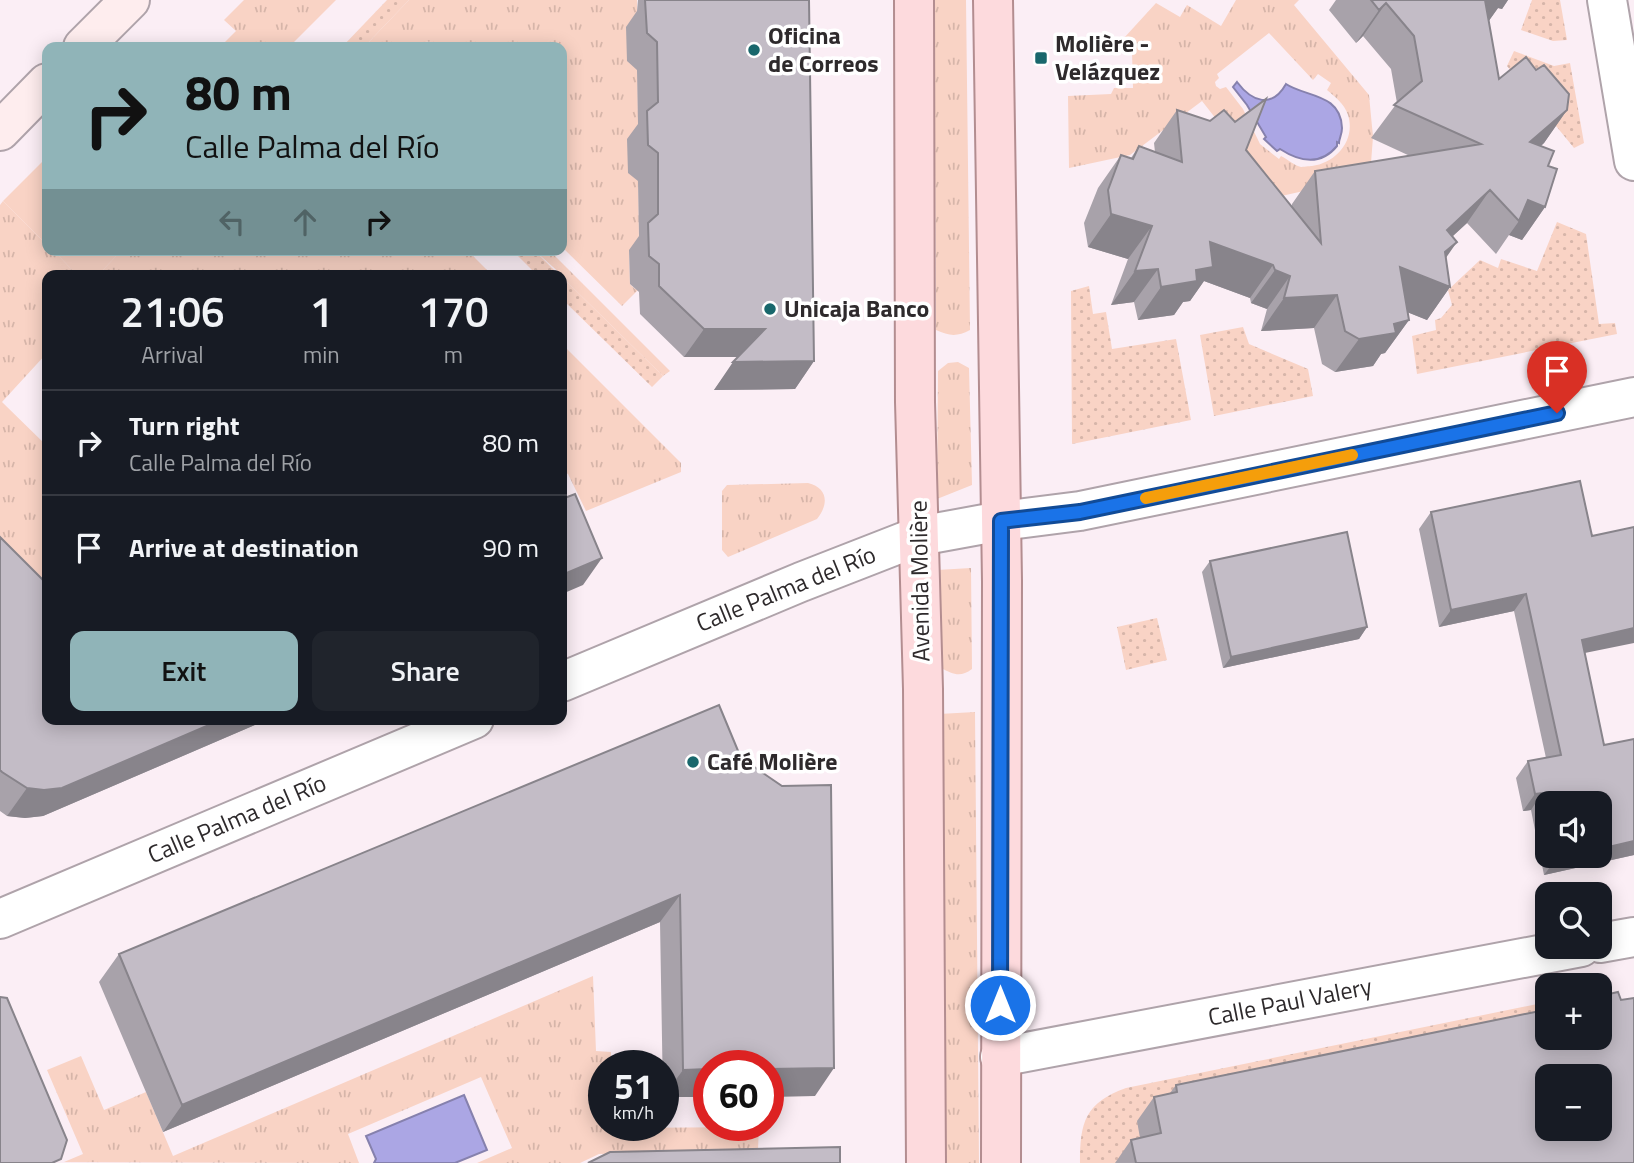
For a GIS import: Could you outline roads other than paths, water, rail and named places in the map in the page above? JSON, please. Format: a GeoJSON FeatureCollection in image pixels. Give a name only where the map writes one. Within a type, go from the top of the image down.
{"type":"FeatureCollection","features":[{"type":"Feature","properties":{"kind":"main road","name":"Avenida Molière"},"geometry":{"type":"LineString","coordinates":[[914,0],[915,402],[923,702],[926,1163]]}},
{"type":"Feature","properties":{"kind":"main road"},"geometry":{"type":"LineString","coordinates":[[993,0],[1001,521],[1001,1163]]}},
{"type":"Feature","properties":{"kind":"street"},"geometry":{"type":"LineString","coordinates":[[88,42],[130,0]]}},
{"type":"Feature","properties":{"kind":"street"},"geometry":{"type":"LineString","coordinates":[[1607,0],[1634,161]]}},
{"type":"Feature","properties":{"kind":"street"},"geometry":{"type":"LineString","coordinates":[[0,131],[42,88]]}},
{"type":"Feature","properties":{"kind":"street","name":"Calle Palma del Río"},"geometry":{"type":"LineString","coordinates":[[567,680],[919,536],[1001,521],[1080,512],[1634,397]]}},
{"type":"Feature","properties":{"kind":"street","name":"Calle Palma del Río"},"geometry":{"type":"LineString","coordinates":[[0,919],[460,725]]}},
{"type":"Feature","properties":{"kind":"street"},"geometry":{"type":"LineString","coordinates":[[1612,941],[1634,937]]}},
{"type":"Feature","properties":{"kind":"street","name":"Calle Paul Valery"},"geometry":{"type":"LineString","coordinates":[[1000,1057],[1535,956]]}},
{"type":"Feature","properties":{"kind":"place","name":"Oficina de Correos"},"geometry":{"type":"Point","coordinates":[754,50]}},
{"type":"Feature","properties":{"kind":"place","name":"Molière - Velázquez"},"geometry":{"type":"Point","coordinates":[1041,58]}},
{"type":"Feature","properties":{"kind":"place","name":"Unicaja Banco"},"geometry":{"type":"Point","coordinates":[770,309]}},
{"type":"Feature","properties":{"kind":"place","name":"Café Molière"},"geometry":{"type":"Point","coordinates":[693,762]}}]}
